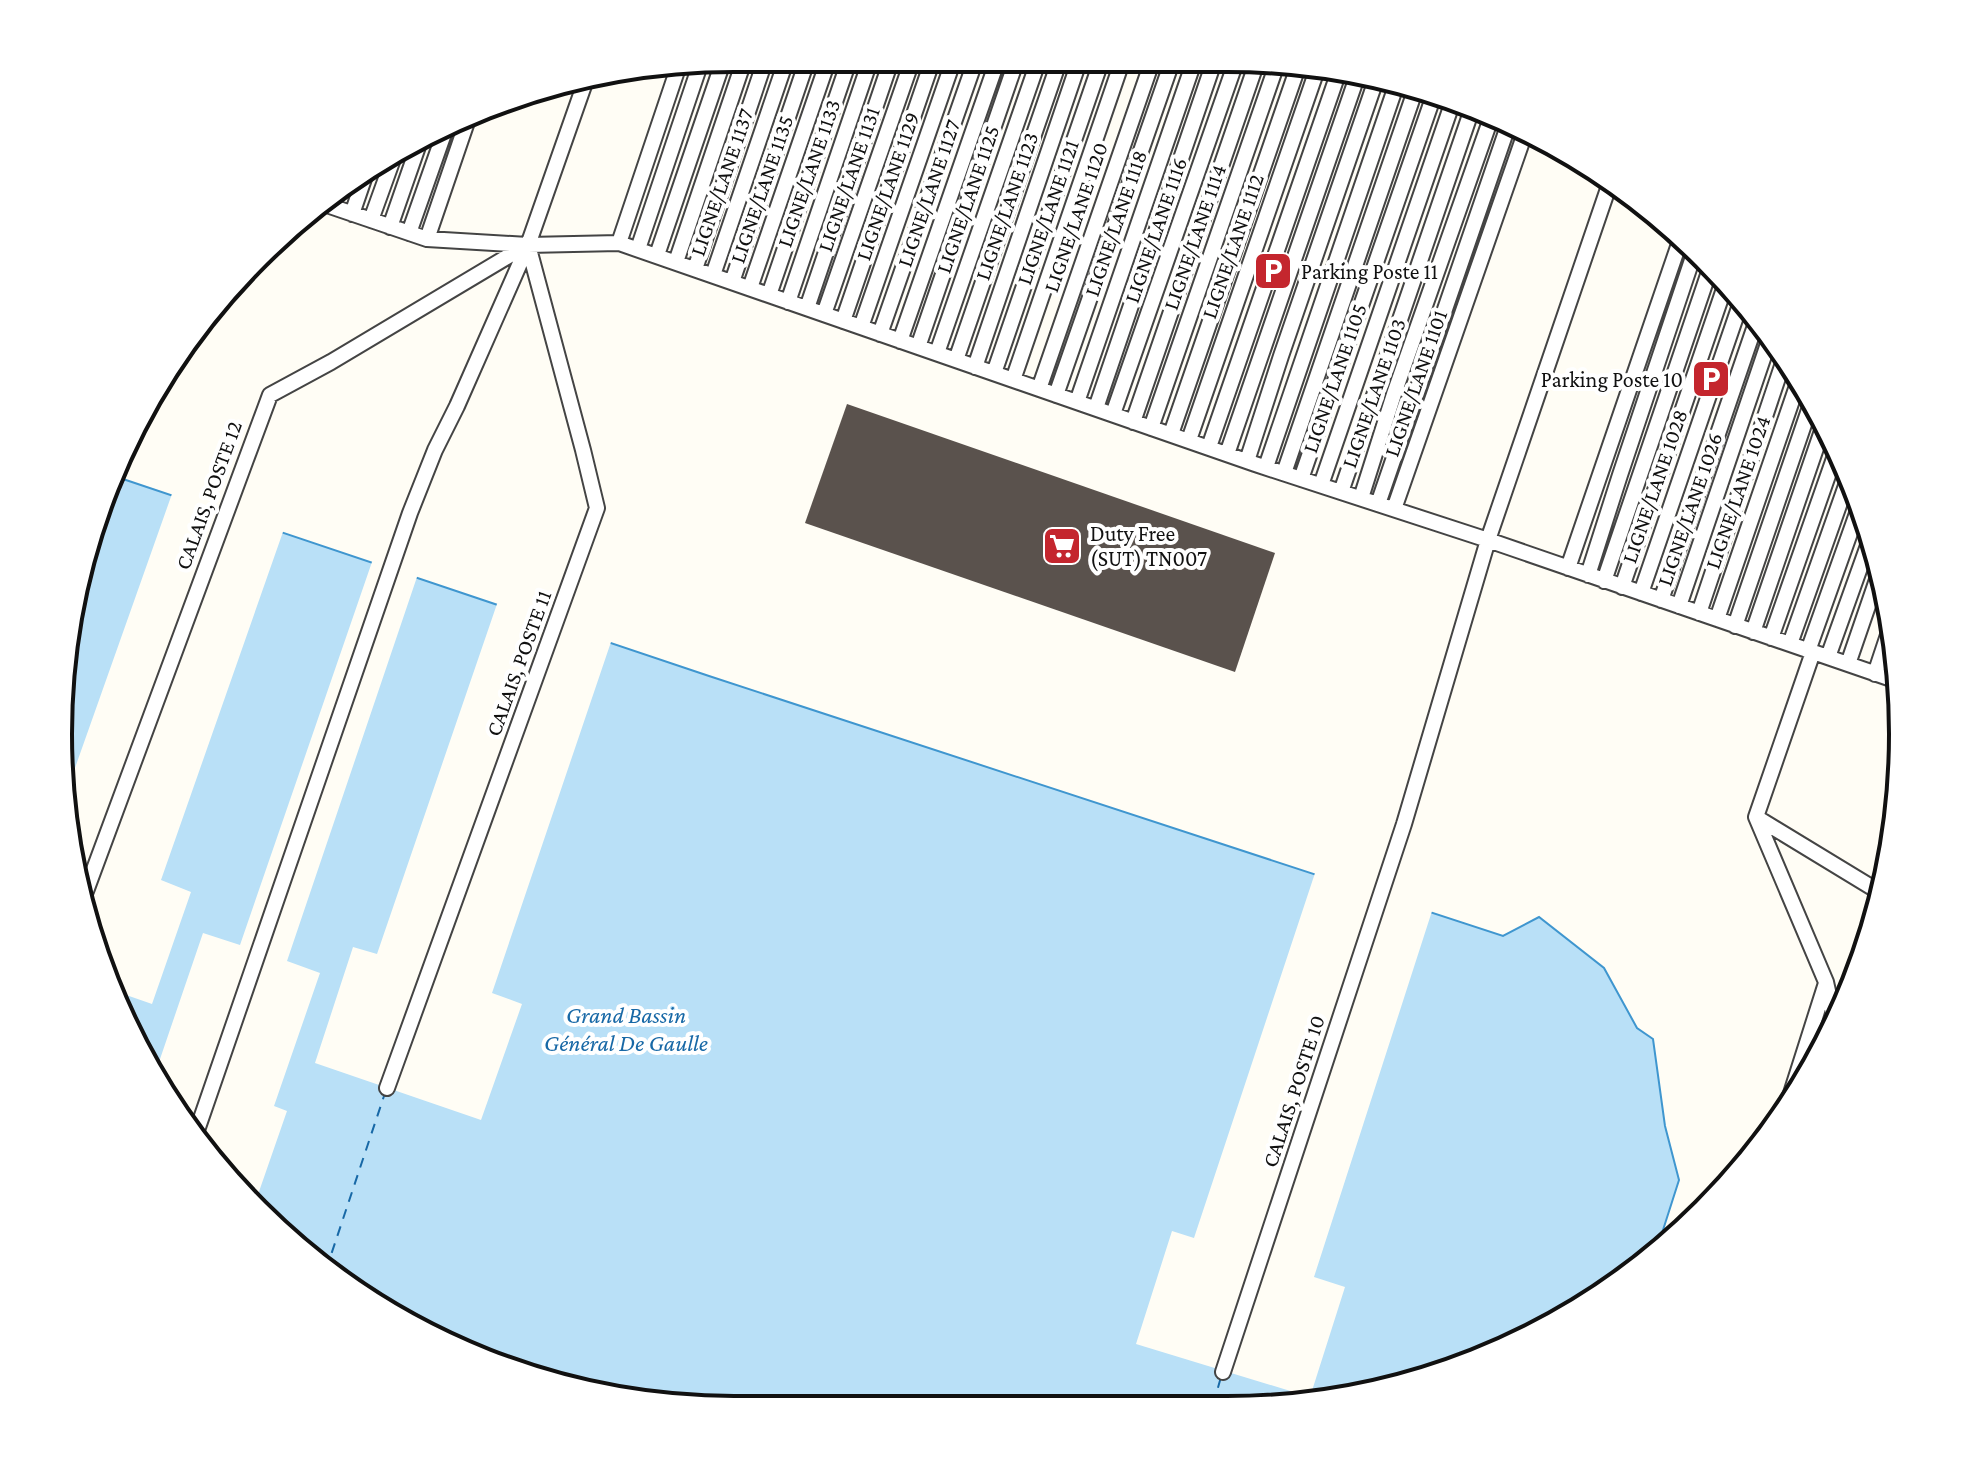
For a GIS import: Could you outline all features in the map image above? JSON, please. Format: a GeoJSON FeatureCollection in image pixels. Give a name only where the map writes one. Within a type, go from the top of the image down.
{"type":"FeatureCollection","features":[{"type":"Feature","properties":{"kind":"lane"},"geometry":{"type":"LineString","coordinates":[[657,255],[719,72]]}},
{"type":"Feature","properties":{"kind":"lane"},"geometry":{"type":"LineString","coordinates":[[676,262],[740,72]]}},
{"type":"Feature","properties":{"kind":"lane"},"geometry":{"type":"LineString","coordinates":[[695,269],[761,72]]}},
{"type":"Feature","properties":{"kind":"lane","name":"LIGNE/LANE 1137"},"geometry":{"type":"LineString","coordinates":[[713,275],[782,72]]}},
{"type":"Feature","properties":{"kind":"lane"},"geometry":{"type":"LineString","coordinates":[[732,282],[803,72]]}},
{"type":"Feature","properties":{"kind":"lane","name":"LIGNE/LANE 1135"},"geometry":{"type":"LineString","coordinates":[[750,288],[824,72]]}},
{"type":"Feature","properties":{"kind":"lane"},"geometry":{"type":"LineString","coordinates":[[769,295],[845,72]]}},
{"type":"Feature","properties":{"kind":"lane","name":"LIGNE/LANE 1133"},"geometry":{"type":"LineString","coordinates":[[788,302],[866,72]]}},
{"type":"Feature","properties":{"kind":"lane"},"geometry":{"type":"LineString","coordinates":[[807,308],[887,72]]}},
{"type":"Feature","properties":{"kind":"lane","name":"LIGNE/LANE 1131"},"geometry":{"type":"LineString","coordinates":[[824,314],[908,72]]}},
{"type":"Feature","properties":{"kind":"lane"},"geometry":{"type":"LineString","coordinates":[[843,321],[929,72]]}},
{"type":"Feature","properties":{"kind":"lane","name":"LIGNE/LANE 1129"},"geometry":{"type":"LineString","coordinates":[[861,327],[949,72]]}},
{"type":"Feature","properties":{"kind":"lane"},"geometry":{"type":"LineString","coordinates":[[880,334],[971,72]]}},
{"type":"Feature","properties":{"kind":"lane","name":"LIGNE/LANE 1127"},"geometry":{"type":"LineString","coordinates":[[900,341],[993,72]]}},
{"type":"Feature","properties":{"kind":"lane"},"geometry":{"type":"LineString","coordinates":[[918,347],[1013,72]]}},
{"type":"Feature","properties":{"kind":"lane","name":"LIGNE/LANE 1125"},"geometry":{"type":"LineString","coordinates":[[937,353],[1034,72]]}},
{"type":"Feature","properties":{"kind":"lane"},"geometry":{"type":"LineString","coordinates":[[956,360],[1056,72]]}},
{"type":"Feature","properties":{"kind":"lane","name":"LIGNE/LANE 1123"},"geometry":{"type":"LineString","coordinates":[[975,367],[1076,72]]}},
{"type":"Feature","properties":{"kind":"lane"},"geometry":{"type":"LineString","coordinates":[[994,373],[1098,72]]}},
{"type":"Feature","properties":{"kind":"lane","name":"LIGNE/LANE 1121"},"geometry":{"type":"LineString","coordinates":[[1013,380],[1119,72]]}},
{"type":"Feature","properties":{"kind":"lane","name":"LIGNE/LANE 1120"},"geometry":{"type":"LineString","coordinates":[[1039,389],[1149,72]]}},
{"type":"Feature","properties":{"kind":"lane"},"geometry":{"type":"LineString","coordinates":[[1056,395],[1168,72]]}},
{"type":"Feature","properties":{"kind":"lane","name":"LIGNE/LANE 1118"},"geometry":{"type":"LineString","coordinates":[[1077,402],[1191,72]]}},
{"type":"Feature","properties":{"kind":"lane"},"geometry":{"type":"LineString","coordinates":[[1096,408],[1211,72]]}},
{"type":"Feature","properties":{"kind":"lane","name":"LIGNE/LANE 1116"},"geometry":{"type":"LineString","coordinates":[[1113,414],[1232,72]]}},
{"type":"Feature","properties":{"kind":"lane"},"geometry":{"type":"LineString","coordinates":[[638,249],[697,73]]}},
{"type":"Feature","properties":{"kind":"lane"},"geometry":{"type":"LineString","coordinates":[[1133,422],[1253,73]]}},
{"type":"Feature","properties":{"kind":"lane","name":"LIGNE/LANE 1114"},"geometry":{"type":"LineString","coordinates":[[1151,428],[1274,73]]}},
{"type":"Feature","properties":{"kind":"lane"},"geometry":{"type":"LineString","coordinates":[[619,243],[676,75]]}},
{"type":"Feature","properties":{"kind":"lane"},"geometry":{"type":"LineString","coordinates":[[1171,434],[1295,76]]}},
{"type":"Feature","properties":{"kind":"lane","name":"LIGNE/LANE 1112"},"geometry":{"type":"LineString","coordinates":[[1189,440],[1314,78]]}},
{"type":"Feature","properties":{"kind":"lane"},"geometry":{"type":"LineString","coordinates":[[1209,447],[1335,82]]}},
{"type":"Feature","properties":{"kind":"lane"},"geometry":{"type":"LineString","coordinates":[[1227,454],[1354,85]]}},
{"type":"Feature","properties":{"kind":"lane"},"geometry":{"type":"LineString","coordinates":[[1247,461],[1373,89]]}},
{"type":"Feature","properties":{"kind":"lane"},"geometry":{"type":"LineString","coordinates":[[199,1123],[410,513],[435,450],[528,245],[583,90]]}},
{"type":"Feature","properties":{"kind":"lane"},"geometry":{"type":"LineString","coordinates":[[1266,467],[1393,94]]}},
{"type":"Feature","properties":{"kind":"lane"},"geometry":{"type":"LineString","coordinates":[[1284,473],[1412,99]]}},
{"type":"Feature","properties":{"kind":"lane"},"geometry":{"type":"LineString","coordinates":[[1301,479],[1431,104]]}},
{"type":"Feature","properties":{"kind":"lane","name":"LIGNE/LANE 1105"},"geometry":{"type":"LineString","coordinates":[[1321,485],[1450,111]]}},
{"type":"Feature","properties":{"kind":"lane"},"geometry":{"type":"LineString","coordinates":[[1341,492],[1469,118]]}},
{"type":"Feature","properties":{"kind":"lane","name":"LIGNE/LANE 1103"},"geometry":{"type":"LineString","coordinates":[[1361,498],[1394,394],[1488,126]]}},
{"type":"Feature","properties":{"kind":"lane"},"geometry":{"type":"LineString","coordinates":[[427,239],[464,129]]}},
{"type":"Feature","properties":{"kind":"lane"},"geometry":{"type":"LineString","coordinates":[[1378,504],[1505,133]]}},
{"type":"Feature","properties":{"kind":"lane"},"geometry":{"type":"LineString","coordinates":[[409,233],[442,140]]}},
{"type":"Feature","properties":{"kind":"lane","name":"LIGNE/LANE 1101"},"geometry":{"type":"LineString","coordinates":[[1394,509],[1522,141]]}},
{"type":"Feature","properties":{"kind":"lane"},"geometry":{"type":"LineString","coordinates":[[390,227],[415,154]]}},
{"type":"Feature","properties":{"kind":"lane"},"geometry":{"type":"LineString","coordinates":[[371,220],[389,170]]}},
{"type":"Feature","properties":{"kind":"lane"},"geometry":{"type":"LineString","coordinates":[[352,214],[361,188]]}},
{"type":"Feature","properties":{"kind":"lane","name":"CALAIS, POSTE 10"},"geometry":{"type":"LineString","coordinates":[[1223,1372],[1404,824],[1488,540],[1607,192]]}},
{"type":"Feature","properties":{"kind":"lane"},"geometry":{"type":"LineString","coordinates":[[336,205],[352,214],[427,239],[528,245],[619,243],[1247,461],[1488,540],[1875,674],[1886,675]]}},
{"type":"Feature","properties":{"kind":"lane","name":"CALAIS, POSTE 12"},"geometry":{"type":"LineString","coordinates":[[89,882],[270,395],[528,245]]}},
{"type":"Feature","properties":{"kind":"lane","name":"CALAIS, POSTE 11"},"geometry":{"type":"LineString","coordinates":[[387,1088],[597,508],[528,245]]}},
{"type":"Feature","properties":{"kind":"lane"},"geometry":{"type":"LineString","coordinates":[[1568,568],[1677,249]]}},
{"type":"Feature","properties":{"kind":"lane"},"geometry":{"type":"LineString","coordinates":[[1588,575],[1691,262]]}},
{"type":"Feature","properties":{"kind":"lane"},"geometry":{"type":"LineString","coordinates":[[1604,581],[1707,279]]}},
{"type":"Feature","properties":{"kind":"lane"},"geometry":{"type":"LineString","coordinates":[[1622,587],[1722,295]]}},
{"type":"Feature","properties":{"kind":"lane","name":"LIGNE/LANE 1028"},"geometry":{"type":"LineString","coordinates":[[1641,593],[1737,313]]}},
{"type":"Feature","properties":{"kind":"lane"},"geometry":{"type":"LineString","coordinates":[[1661,600],[1753,332]]}},
{"type":"Feature","properties":{"kind":"lane","name":"LIGNE/LANE 1026"},"geometry":{"type":"LineString","coordinates":[[1679,606],[1766,350]]}},
{"type":"Feature","properties":{"kind":"lane"},"geometry":{"type":"LineString","coordinates":[[1699,613],[1780,371]]}},
{"type":"Feature","properties":{"kind":"lane","name":"LIGNE/LANE 1024"},"geometry":{"type":"LineString","coordinates":[[1717,619],[1794,394]]}},
{"type":"Feature","properties":{"kind":"lane"},"geometry":{"type":"LineString","coordinates":[[1735,626],[1807,416]]}},
{"type":"Feature","properties":{"kind":"lane"},"geometry":{"type":"LineString","coordinates":[[1753,632],[1819,438]]}},
{"type":"Feature","properties":{"kind":"lane"},"geometry":{"type":"LineString","coordinates":[[1771,638],[1832,465]]}},
{"type":"Feature","properties":{"kind":"lane"},"geometry":{"type":"LineString","coordinates":[[1790,644],[1843,493]]}},
{"type":"Feature","properties":{"kind":"lane"},"geometry":{"type":"LineString","coordinates":[[1831,1005],[1826,982],[1756,817],[1854,522]]}},
{"type":"Feature","properties":{"kind":"lane"},"geometry":{"type":"LineString","coordinates":[[1828,657],[1864,556]]}},
{"type":"Feature","properties":{"kind":"lane"},"geometry":{"type":"LineString","coordinates":[[1848,664],[1873,592]]}},
{"type":"Feature","properties":{"kind":"lane"},"geometry":{"type":"LineString","coordinates":[[1875,674],[1883,649]]}},
{"type":"Feature","properties":{"kind":"lane"},"geometry":{"type":"LineString","coordinates":[[1756,817],[1870,887]]}},
{"type":"Feature","properties":{"kind":"lane"},"geometry":{"type":"LineString","coordinates":[[1800,1065],[1826,982]]}},
{"type":"Feature","properties":{"kind":"water","name":"Grand Bassin Général De Gaulle"},"geometry":{"type":"Polygon","coordinates":[[[122,481],[1503,936],[1539,917],[1604,968],[1637,1028],[1653,1039],[1665,1126],[1679,1180],[1662,1233],[1595,1284],[1558,1307],[1520,1328],[1440,1361],[1356,1383],[1313,1390],[1227,1396],[691,1395],[605,1383],[521,1361],[481,1346],[441,1328],[366,1284],[298,1232],[266,1202],[236,1170],[184,1102],[140,1027],[122,987],[107,947],[85,863],[73,777],[72,734],[73,691],[85,605],[107,521],[122,481]]]}},
{"type":"Feature","properties":{"kind":"pier"},"geometry":{"type":"Polygon","coordinates":[[[173,491],[284,529],[161,880],[191,892],[152,1004],[125,995],[107,947],[85,863],[73,774],[173,491]]]}},
{"type":"Feature","properties":{"kind":"pier"},"geometry":{"type":"Polygon","coordinates":[[[373,559],[418,574],[287,961],[320,973],[274,1106],[287,1111],[258,1194],[209,1137],[159,1062],[203,933],[240,945],[373,559]]]}},
{"type":"Feature","properties":{"kind":"pier"},"geometry":{"type":"Polygon","coordinates":[[[498,601],[612,639],[492,993],[522,1004],[481,1120],[315,1063],[353,947],[377,954],[498,601]]]}},
{"type":"Feature","properties":{"kind":"pier"},"geometry":{"type":"Polygon","coordinates":[[[1316,870],[1433,908],[1314,1277],[1345,1287],[1312,1390],[1294,1392],[1136,1344],[1172,1231],[1194,1238],[1316,870]]]}},
{"type":"Feature","properties":{"kind":"building","name":"Duty Free (SUT) TN007"},"geometry":{"type":"Polygon","coordinates":[[[847,404],[1275,553],[1235,672],[805,523],[847,404]]]}},
{"type":"Feature","properties":{"kind":"ferry route"},"geometry":{"type":"LineString","coordinates":[[330,1258],[385,1093]]}},
{"type":"Feature","properties":{"kind":"ferry route"},"geometry":{"type":"LineString","coordinates":[[1216,1396],[1221,1377]]}},
{"type":"Feature","properties":{"kind":"place","name":"Parking Poste 11"},"geometry":{"type":"Point","coordinates":[1273,271]}},
{"type":"Feature","properties":{"kind":"place","name":"Parking Poste 10"},"geometry":{"type":"Point","coordinates":[1711,379]}},
{"type":"Feature","properties":{"kind":"place","name":"Duty Free (SUT) TN007"},"geometry":{"type":"Point","coordinates":[1062,546]}}]}
